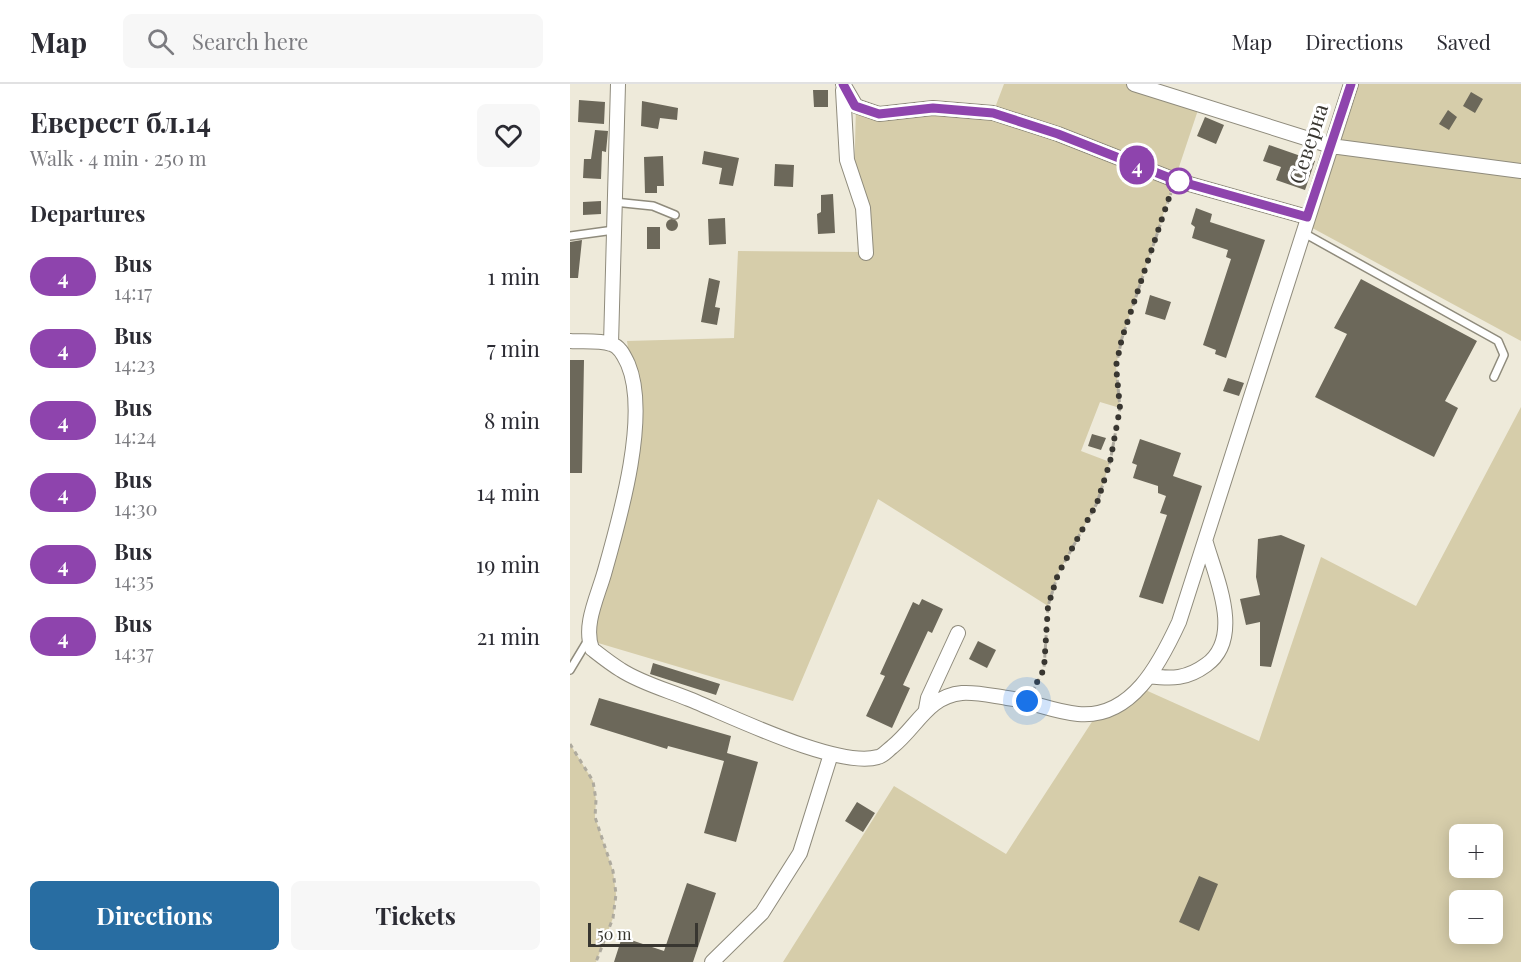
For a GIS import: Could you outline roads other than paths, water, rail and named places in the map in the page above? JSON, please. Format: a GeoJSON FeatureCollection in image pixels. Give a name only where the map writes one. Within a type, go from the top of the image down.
{"type":"FeatureCollection","features":[{"type":"Feature","properties":{"kind":"street"},"geometry":{"type":"LineString","coordinates":[[611,344],[618,84]]}},
{"type":"Feature","properties":{"kind":"street"},"geometry":{"type":"LineString","coordinates":[[1134,84],[1331,146],[1521,171]]}},
{"type":"Feature","properties":{"kind":"street","name":"Северна"},"geometry":{"type":"LineString","coordinates":[[926,709],[946,694],[968,692],[1027,701],[1079,714],[1121,704],[1141,687],[1149,676],[1179,622],[1206,543],[1302,232],[1351,84]]}},
{"type":"Feature","properties":{"kind":"street"},"geometry":{"type":"LineString","coordinates":[[843,86],[855,106],[879,114],[933,108],[993,113],[1058,134],[1175,180],[1307,217]]}},
{"type":"Feature","properties":{"kind":"street"},"geometry":{"type":"LineString","coordinates":[[843,86],[847,160],[863,208],[866,252]]}},
{"type":"Feature","properties":{"kind":"street"},"geometry":{"type":"LineString","coordinates":[[570,341],[611,344],[619,348],[632,374],[635,416],[632,451],[616,527],[588,630],[588,640],[592,649],[623,671],[780,736],[831,754],[861,760],[880,757],[899,741],[926,709],[928,698],[958,633]]}},
{"type":"Feature","properties":{"kind":"street"},"geometry":{"type":"LineString","coordinates":[[1149,676],[1178,679],[1195,674],[1215,659],[1225,639],[1225,610],[1206,543]]}},
{"type":"Feature","properties":{"kind":"street"},"geometry":{"type":"LineString","coordinates":[[712,962],[762,913],[800,853],[831,754]]}},
{"type":"Feature","properties":{"kind":"lane"},"geometry":{"type":"LineString","coordinates":[[614,202],[653,206],[675,215]]}},
{"type":"Feature","properties":{"kind":"lane"},"geometry":{"type":"LineString","coordinates":[[570,236],[614,230]]}},
{"type":"Feature","properties":{"kind":"lane"},"geometry":{"type":"LineString","coordinates":[[1302,232],[1498,341],[1504,356],[1494,377]]}},
{"type":"Feature","properties":{"kind":"lane"},"geometry":{"type":"LineString","coordinates":[[570,670],[588,640]]}}]}
